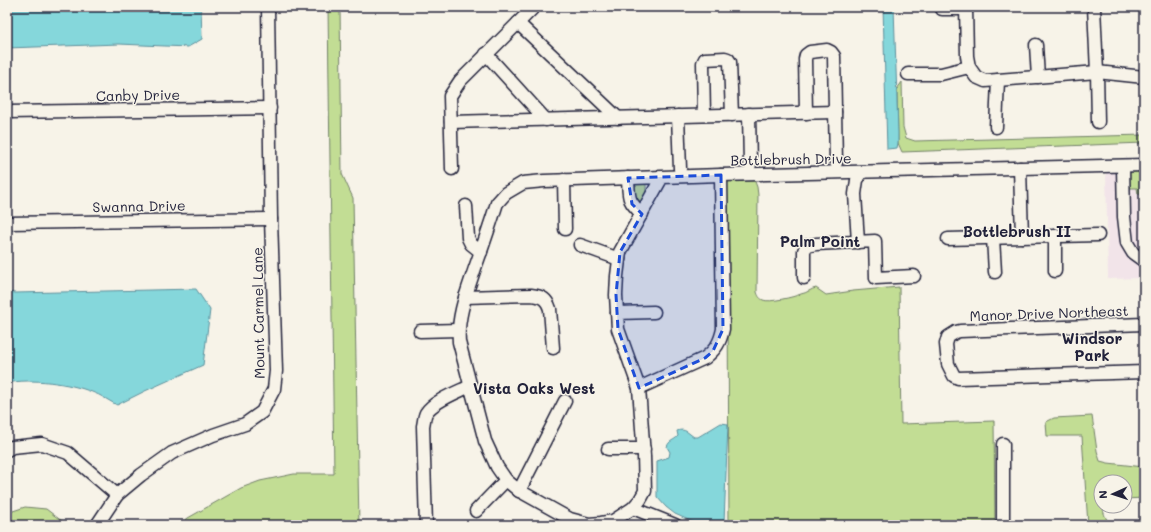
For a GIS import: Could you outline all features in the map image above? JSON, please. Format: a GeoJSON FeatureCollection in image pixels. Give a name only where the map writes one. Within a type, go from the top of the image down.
{"type":"FeatureCollection","features":[{"type":"Feature","properties":{"kind":"street","name":"Mount Carmel Lane"},"geometry":{"type":"LineString","coordinates":[[97,525],[117,495],[140,475],[172,453],[213,435],[246,424],[262,412],[274,389],[276,371],[268,7]]}},
{"type":"Feature","properties":{"kind":"street"},"geometry":{"type":"LineString","coordinates":[[452,169],[450,96],[460,81],[534,7]]}},
{"type":"Feature","properties":{"kind":"street"},"geometry":{"type":"LineString","coordinates":[[1094,7],[1098,122]]}},
{"type":"Feature","properties":{"kind":"street"},"geometry":{"type":"LineString","coordinates":[[942,9],[966,8],[967,56],[969,67],[976,76],[985,81],[1097,72],[1144,76]]}},
{"type":"Feature","properties":{"kind":"street"},"geometry":{"type":"LineString","coordinates":[[518,23],[618,118]]}},
{"type":"Feature","properties":{"kind":"street"},"geometry":{"type":"LineString","coordinates":[[1036,45],[1038,77]]}},
{"type":"Feature","properties":{"kind":"street"},"geometry":{"type":"LineString","coordinates":[[806,113],[806,55],[810,52],[828,50],[834,56],[836,163]]}},
{"type":"Feature","properties":{"kind":"street"},"geometry":{"type":"LineString","coordinates":[[486,54],[546,120]]}},
{"type":"Feature","properties":{"kind":"street"},"geometry":{"type":"LineString","coordinates":[[704,116],[703,63],[705,59],[725,58],[730,62],[732,115]]}},
{"type":"Feature","properties":{"kind":"street"},"geometry":{"type":"LineString","coordinates":[[908,74],[941,74],[969,67]]}},
{"type":"Feature","properties":{"kind":"street"},"geometry":{"type":"LineString","coordinates":[[996,127],[998,80]]}},
{"type":"Feature","properties":{"kind":"street","name":"Canby Drive"},"geometry":{"type":"LineString","coordinates":[[7,112],[270,108]]}},
{"type":"Feature","properties":{"kind":"street"},"geometry":{"type":"LineString","coordinates":[[451,122],[835,112]]}},
{"type":"Feature","properties":{"kind":"street"},"geometry":{"type":"LineString","coordinates":[[749,114],[750,165]]}},
{"type":"Feature","properties":{"kind":"street"},"geometry":{"type":"LineString","coordinates":[[678,116],[680,169]]}},
{"type":"Feature","properties":{"kind":"street","name":"Bottlebrush Drive"},"geometry":{"type":"LineString","coordinates":[[633,508],[613,521],[601,524],[569,522],[520,491],[506,480],[497,468],[485,441],[459,342],[458,330],[465,297],[497,204],[506,193],[523,183],[564,180],[1144,165]]}},
{"type":"Feature","properties":{"kind":"street"},"geometry":{"type":"LineString","coordinates":[[1123,166],[1124,217],[1127,243],[1133,253],[1144,261]]}},
{"type":"Feature","properties":{"kind":"street"},"geometry":{"type":"LineString","coordinates":[[1020,168],[1022,237]]}},
{"type":"Feature","properties":{"kind":"street"},"geometry":{"type":"LineString","coordinates":[[858,242],[855,194],[857,180],[862,172]]}},
{"type":"Feature","properties":{"kind":"street"},"geometry":{"type":"LineString","coordinates":[[639,388],[706,358],[713,351],[720,340],[723,329],[721,175]]}},
{"type":"Feature","properties":{"kind":"street"},"geometry":{"type":"LineString","coordinates":[[662,177],[620,252],[616,295],[618,329],[639,388],[644,449],[644,491],[640,500],[633,508],[675,525]]}},
{"type":"Feature","properties":{"kind":"street"},"geometry":{"type":"LineString","coordinates":[[628,178],[628,195],[632,204],[642,214]]}},
{"type":"Feature","properties":{"kind":"street"},"geometry":{"type":"LineString","coordinates":[[564,180],[565,229]]}},
{"type":"Feature","properties":{"kind":"street"},"geometry":{"type":"LineString","coordinates":[[466,206],[468,238],[481,252]]}},
{"type":"Feature","properties":{"kind":"street","name":"Swanna Drive"},"geometry":{"type":"LineString","coordinates":[[7,223],[272,219]]}},
{"type":"Feature","properties":{"kind":"street"},"geometry":{"type":"LineString","coordinates":[[948,239],[1098,235]]}},
{"type":"Feature","properties":{"kind":"street"},"geometry":{"type":"LineString","coordinates":[[1055,236],[1055,271]]}},
{"type":"Feature","properties":{"kind":"street"},"geometry":{"type":"LineString","coordinates":[[993,238],[995,272]]}},
{"type":"Feature","properties":{"kind":"street"},"geometry":{"type":"LineString","coordinates":[[804,278],[804,251],[806,246],[816,244],[875,241],[876,278],[914,276]]}},
{"type":"Feature","properties":{"kind":"street"},"geometry":{"type":"LineString","coordinates":[[580,245],[619,259]]}},
{"type":"Feature","properties":{"kind":"street"},"geometry":{"type":"LineString","coordinates":[[465,297],[540,296],[549,304],[553,348]]}},
{"type":"Feature","properties":{"kind":"street"},"geometry":{"type":"LineString","coordinates":[[617,313],[654,312]]}},
{"type":"Feature","properties":{"kind":"street","name":"Manor Drive Northeast"},"geometry":{"type":"LineString","coordinates":[[1144,324],[960,331],[948,337],[946,344],[948,364],[954,376],[958,378],[1144,372]]}},
{"type":"Feature","properties":{"kind":"street"},"geometry":{"type":"LineString","coordinates":[[420,331],[458,330]]}},
{"type":"Feature","properties":{"kind":"street"},"geometry":{"type":"LineString","coordinates":[[426,525],[424,419],[427,413],[436,404],[470,386]]}},
{"type":"Feature","properties":{"kind":"street"},"geometry":{"type":"LineString","coordinates":[[520,491],[564,400]]}},
{"type":"Feature","properties":{"kind":"street"},"geometry":{"type":"LineString","coordinates":[[7,450],[12,447],[42,444],[68,453],[117,495]]}},
{"type":"Feature","properties":{"kind":"street"},"geometry":{"type":"LineString","coordinates":[[1003,444],[1003,525]]}},
{"type":"Feature","properties":{"kind":"street"},"geometry":{"type":"LineString","coordinates":[[608,449],[644,449]]}},
{"type":"Feature","properties":{"kind":"street"},"geometry":{"type":"LineString","coordinates":[[476,511],[506,480]]}},
{"type":"Feature","properties":{"kind":"highlighted area"},"geometry":{"type":"Polygon","coordinates":[[[721,175],[723,329],[713,351],[705,358],[639,388],[618,329],[616,295],[620,252],[642,214],[632,204],[628,178],[721,175]]]}},
{"type":"Feature","properties":{"kind":"shaded area"},"geometry":{"type":"Polygon","coordinates":[[[1106,169],[1144,169],[1144,278],[1108,279],[1106,169]]]}},
{"type":"Feature","properties":{"kind":"green space"},"geometry":{"type":"Polygon","coordinates":[[[328,7],[340,7],[342,174],[353,198],[359,525],[179,525],[188,518],[241,488],[260,481],[294,474],[334,474],[328,7]]]}},
{"type":"Feature","properties":{"kind":"green space"},"geometry":{"type":"Polygon","coordinates":[[[902,82],[903,127],[906,138],[915,141],[1144,135],[1144,143],[902,152],[898,143],[897,89],[902,82]]]}},
{"type":"Feature","properties":{"kind":"green space"},"geometry":{"type":"Polygon","coordinates":[[[1144,167],[1144,183],[1141,183],[1141,194],[1138,194],[1137,188],[1129,188],[1128,174],[1133,168],[1144,167]]]}},
{"type":"Feature","properties":{"kind":"green space"},"geometry":{"type":"Polygon","coordinates":[[[754,179],[758,195],[757,292],[759,296],[763,300],[770,301],[793,297],[816,288],[826,295],[899,287],[901,424],[994,421],[995,525],[729,525],[726,182],[754,179]]]}},
{"type":"Feature","properties":{"kind":"green space"},"geometry":{"type":"Polygon","coordinates":[[[646,181],[646,198],[638,206],[635,201],[634,185],[635,182],[646,181]]]}},
{"type":"Feature","properties":{"kind":"green space"},"geometry":{"type":"Polygon","coordinates":[[[1092,416],[1097,451],[1100,461],[1144,467],[1144,498],[1133,499],[1133,474],[1093,474],[1093,514],[1104,514],[1105,517],[1112,525],[1088,525],[1082,436],[1047,436],[1046,422],[1054,418],[1092,416]]]}},
{"type":"Feature","properties":{"kind":"green space"},"geometry":{"type":"Polygon","coordinates":[[[25,507],[46,509],[67,525],[7,525],[7,513],[25,507]]]}},
{"type":"Feature","properties":{"kind":"water"},"geometry":{"type":"Polygon","coordinates":[[[7,7],[201,7],[202,39],[188,47],[119,44],[7,48],[7,7]]]}},
{"type":"Feature","properties":{"kind":"water"},"geometry":{"type":"Polygon","coordinates":[[[883,7],[894,7],[898,132],[897,148],[887,149],[883,7]]]}},
{"type":"Feature","properties":{"kind":"water"},"geometry":{"type":"Polygon","coordinates":[[[196,289],[210,310],[203,365],[117,405],[102,396],[73,386],[39,381],[7,383],[7,292],[196,289]]]}},
{"type":"Feature","properties":{"kind":"water"},"geometry":{"type":"Polygon","coordinates":[[[721,423],[728,424],[724,522],[723,525],[700,525],[675,514],[657,497],[657,461],[669,457],[670,452],[667,447],[669,443],[678,436],[677,431],[684,431],[694,437],[698,437],[721,423]]]}},
{"type":"Feature","properties":{"kind":"district","name":"Bottlebrush II"},"geometry":{"type":"Point","coordinates":[1017,231]}},
{"type":"Feature","properties":{"kind":"district","name":"Palm Point"},"geometry":{"type":"Point","coordinates":[820,241]}},
{"type":"Feature","properties":{"kind":"district","name":"Windsor Park"},"geometry":{"type":"Point","coordinates":[1092,346]}},
{"type":"Feature","properties":{"kind":"district","name":"Vista Oaks West"},"geometry":{"type":"Point","coordinates":[534,388]}}]}
